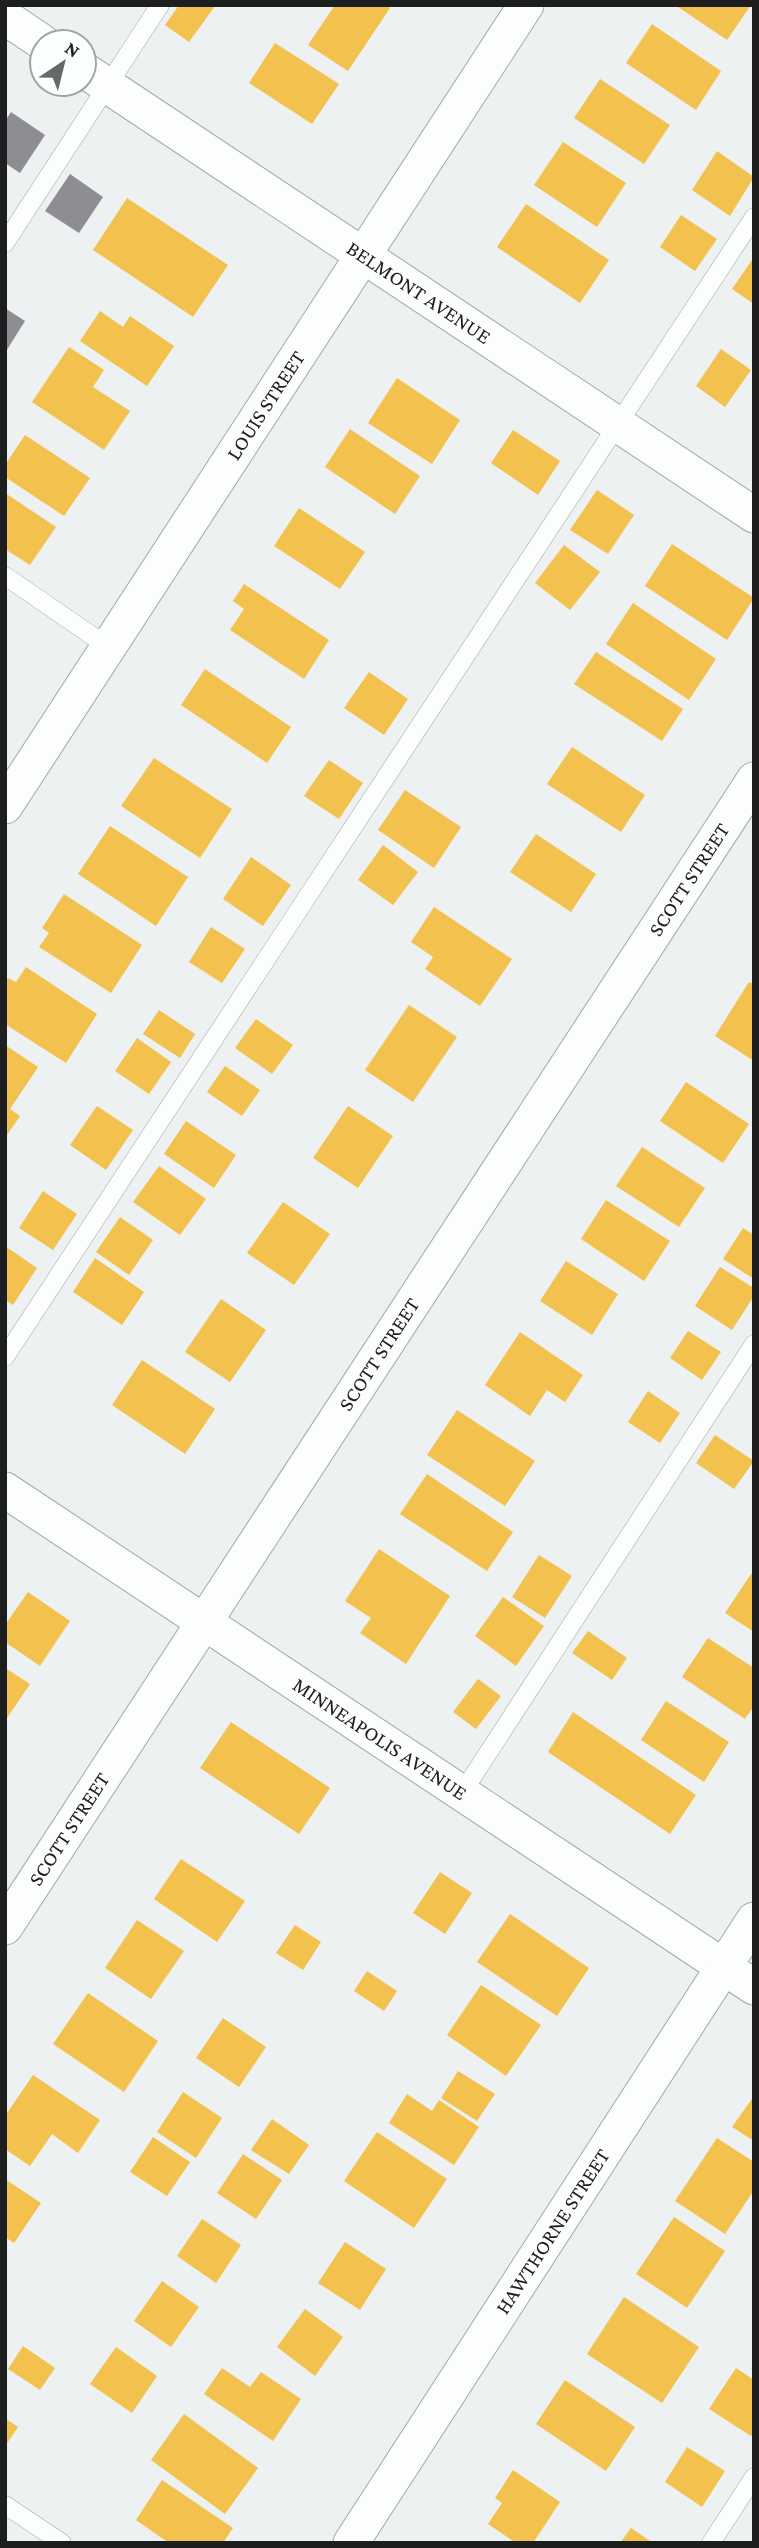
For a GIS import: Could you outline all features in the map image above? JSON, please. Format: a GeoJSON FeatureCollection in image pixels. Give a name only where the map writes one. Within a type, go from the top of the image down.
{"type":"FeatureCollection","features":[{"type":"Feature","properties":{"kind":"street","name":"LOUIS STREET"},"geometry":{"type":"LineString","coordinates":[[5,806],[526,5]]}},
{"type":"Feature","properties":{"kind":"street"},"geometry":{"type":"LineString","coordinates":[[5,18],[28,33]]}},
{"type":"Feature","properties":{"kind":"street","name":"BELMONT AVENUE"},"geometry":{"type":"LineString","coordinates":[[98,79],[754,515]]}},
{"type":"Feature","properties":{"kind":"street","name":"SCOTT STREET"},"geometry":{"type":"LineString","coordinates":[[5,1927],[754,780]]}},
{"type":"Feature","properties":{"kind":"street","name":"MINNEAPOLIS AVENUE"},"geometry":{"type":"LineString","coordinates":[[5,1490],[754,1987]]}},
{"type":"Feature","properties":{"kind":"street","name":"HAWTHORNE STREET"},"geometry":{"type":"LineString","coordinates":[[351,2543],[754,1920]]}},
{"type":"Feature","properties":{"kind":"lane"},"geometry":{"type":"LineString","coordinates":[[98,76],[160,5]]}},
{"type":"Feature","properties":{"kind":"lane"},"geometry":{"type":"LineString","coordinates":[[5,243],[85,98]]}},
{"type":"Feature","properties":{"kind":"lane"},"geometry":{"type":"LineString","coordinates":[[5,1357],[754,216]]}},
{"type":"Feature","properties":{"kind":"lane"},"geometry":{"type":"LineString","coordinates":[[5,576],[110,648]]}},
{"type":"Feature","properties":{"kind":"lane"},"geometry":{"type":"LineString","coordinates":[[462,1793],[754,1345]]}},
{"type":"Feature","properties":{"kind":"lane"},"geometry":{"type":"LineString","coordinates":[[711,2543],[754,2477]]}},
{"type":"Feature","properties":{"kind":"lane"},"geometry":{"type":"LineString","coordinates":[[5,2505],[62,2543]]}},
{"type":"Feature","properties":{"kind":"building: Homes"},"geometry":{"type":"Polygon","coordinates":[[[179,5],[215,6],[189,42],[165,25],[179,5]]]}},
{"type":"Feature","properties":{"kind":"building: Homes"},"geometry":{"type":"Polygon","coordinates":[[[335,5],[386,5],[390,8],[348,71],[308,45],[335,5]]]}},
{"type":"Feature","properties":{"kind":"building: Homes"},"geometry":{"type":"Polygon","coordinates":[[[675,5],[751,5],[727,40],[675,5]]]}},
{"type":"Feature","properties":{"kind":"building: Homes"},"geometry":{"type":"Polygon","coordinates":[[[652,24],[721,71],[696,110],[626,63],[652,24]]]}},
{"type":"Feature","properties":{"kind":"building: Homes"},"geometry":{"type":"Polygon","coordinates":[[[275,43],[339,84],[312,124],[249,83],[275,43]]]}},
{"type":"Feature","properties":{"kind":"building: Homes"},"geometry":{"type":"Polygon","coordinates":[[[600,79],[670,125],[644,164],[574,118],[600,79]]]}},
{"type":"Feature","properties":{"kind":"building: Homes"},"geometry":{"type":"Polygon","coordinates":[[[563,142],[626,183],[597,227],[534,185],[563,142]]]}},
{"type":"Feature","properties":{"kind":"building: Homes"},"geometry":{"type":"Polygon","coordinates":[[[717,151],[754,177],[730,216],[692,190],[717,151]]]}},
{"type":"Feature","properties":{"kind":"building: Homes"},"geometry":{"type":"Polygon","coordinates":[[[127,198],[228,265],[193,317],[93,250],[127,198]]]}},
{"type":"Feature","properties":{"kind":"building: Homes"},"geometry":{"type":"Polygon","coordinates":[[[526,204],[609,260],[580,303],[497,247],[526,204]]]}},
{"type":"Feature","properties":{"kind":"building: Homes"},"geometry":{"type":"Polygon","coordinates":[[[681,215],[717,239],[695,271],[660,247],[681,215]]]}},
{"type":"Feature","properties":{"kind":"building: Homes"},"geometry":{"type":"Polygon","coordinates":[[[754,257],[754,304],[732,289],[754,257]]]}},
{"type":"Feature","properties":{"kind":"building: Homes"},"geometry":{"type":"Polygon","coordinates":[[[100,311],[123,327],[130,316],[174,346],[147,386],[80,341],[100,311]]]}},
{"type":"Feature","properties":{"kind":"building: Homes"},"geometry":{"type":"Polygon","coordinates":[[[69,347],[104,370],[93,387],[130,411],[104,450],[32,402],[69,347]]]}},
{"type":"Feature","properties":{"kind":"building: Homes"},"geometry":{"type":"Polygon","coordinates":[[[721,349],[751,370],[725,407],[696,386],[721,349]]]}},
{"type":"Feature","properties":{"kind":"building: Homes"},"geometry":{"type":"Polygon","coordinates":[[[397,378],[460,420],[432,464],[368,423],[397,378]]]}},
{"type":"Feature","properties":{"kind":"building: Homes"},"geometry":{"type":"Polygon","coordinates":[[[350,429],[420,476],[395,514],[325,467],[350,429]]]}},
{"type":"Feature","properties":{"kind":"building: Homes"},"geometry":{"type":"Polygon","coordinates":[[[513,430],[560,461],[538,495],[491,463],[513,430]]]}},
{"type":"Feature","properties":{"kind":"building: Homes"},"geometry":{"type":"Polygon","coordinates":[[[25,435],[90,478],[64,516],[5,477],[5,465],[25,435]]]}},
{"type":"Feature","properties":{"kind":"building: Homes"},"geometry":{"type":"Polygon","coordinates":[[[597,490],[634,515],[608,554],[570,530],[597,490]]]}},
{"type":"Feature","properties":{"kind":"building: Homes"},"geometry":{"type":"Polygon","coordinates":[[[5,493],[56,527],[30,565],[5,549],[5,493]]]}},
{"type":"Feature","properties":{"kind":"building: Homes"},"geometry":{"type":"Polygon","coordinates":[[[299,508],[365,552],[340,589],[274,546],[299,508]]]}},
{"type":"Feature","properties":{"kind":"building: Homes"},"geometry":{"type":"Polygon","coordinates":[[[672,544],[754,598],[727,640],[645,586],[672,544]]]}},
{"type":"Feature","properties":{"kind":"building: Homes"},"geometry":{"type":"Polygon","coordinates":[[[564,545],[600,572],[570,610],[535,583],[564,545]]]}},
{"type":"Feature","properties":{"kind":"building: Homes"},"geometry":{"type":"Polygon","coordinates":[[[244,584],[329,640],[304,679],[230,630],[244,609],[233,601],[244,584]]]}},
{"type":"Feature","properties":{"kind":"building: Homes"},"geometry":{"type":"Polygon","coordinates":[[[633,603],[716,659],[689,700],[606,644],[633,603]]]}},
{"type":"Feature","properties":{"kind":"building: Homes"},"geometry":{"type":"Polygon","coordinates":[[[596,652],[683,709],[662,741],[574,684],[596,652]]]}},
{"type":"Feature","properties":{"kind":"building: Homes"},"geometry":{"type":"Polygon","coordinates":[[[205,669],[291,727],[267,763],[181,705],[205,669]]]}},
{"type":"Feature","properties":{"kind":"building: Homes"},"geometry":{"type":"Polygon","coordinates":[[[369,672],[408,699],[384,735],[344,708],[369,672]]]}},
{"type":"Feature","properties":{"kind":"building: Homes"},"geometry":{"type":"Polygon","coordinates":[[[572,747],[645,795],[621,832],[547,784],[572,747]]]}},
{"type":"Feature","properties":{"kind":"building: Homes"},"geometry":{"type":"Polygon","coordinates":[[[154,758],[232,809],[200,858],[121,806],[154,758]]]}},
{"type":"Feature","properties":{"kind":"building: Homes"},"geometry":{"type":"Polygon","coordinates":[[[329,760],[363,783],[339,819],[304,796],[329,760]]]}},
{"type":"Feature","properties":{"kind":"building: Homes"},"geometry":{"type":"Polygon","coordinates":[[[405,790],[461,827],[434,868],[378,830],[405,790]]]}},
{"type":"Feature","properties":{"kind":"building: Homes"},"geometry":{"type":"Polygon","coordinates":[[[110,826],[188,877],[156,926],[78,874],[110,826]]]}},
{"type":"Feature","properties":{"kind":"building: Homes"},"geometry":{"type":"Polygon","coordinates":[[[536,834],[596,874],[571,912],[510,872],[536,834]]]}},
{"type":"Feature","properties":{"kind":"building: Homes"},"geometry":{"type":"Polygon","coordinates":[[[383,845],[418,872],[393,905],[358,880],[383,845]]]}},
{"type":"Feature","properties":{"kind":"building: Homes"},"geometry":{"type":"Polygon","coordinates":[[[251,857],[291,885],[263,926],[223,899],[251,857]]]}},
{"type":"Feature","properties":{"kind":"building: Homes"},"geometry":{"type":"Polygon","coordinates":[[[64,894],[142,945],[111,993],[39,947],[49,933],[42,928],[64,894]]]}},
{"type":"Feature","properties":{"kind":"building: Homes"},"geometry":{"type":"Polygon","coordinates":[[[434,907],[512,959],[480,1006],[425,969],[433,957],[411,942],[434,907]]]}},
{"type":"Feature","properties":{"kind":"building: Homes"},"geometry":{"type":"Polygon","coordinates":[[[211,927],[245,949],[222,983],[189,962],[211,927]]]}},
{"type":"Feature","properties":{"kind":"building: Homes"},"geometry":{"type":"Polygon","coordinates":[[[26,967],[97,1014],[66,1063],[5,1024],[5,983],[8,978],[16,982],[26,967]]]}},
{"type":"Feature","properties":{"kind":"building: Homes"},"geometry":{"type":"Polygon","coordinates":[[[749,982],[754,984],[754,1061],[715,1036],[749,982]]]}},
{"type":"Feature","properties":{"kind":"building: Homes"},"geometry":{"type":"Polygon","coordinates":[[[409,1005],[457,1037],[413,1102],[365,1070],[409,1005]]]}},
{"type":"Feature","properties":{"kind":"building: Homes"},"geometry":{"type":"Polygon","coordinates":[[[159,1010],[195,1034],[180,1058],[143,1034],[159,1010]]]}},
{"type":"Feature","properties":{"kind":"building: Homes"},"geometry":{"type":"Polygon","coordinates":[[[256,1019],[293,1045],[272,1074],[235,1048],[256,1019]]]}},
{"type":"Feature","properties":{"kind":"building: Homes"},"geometry":{"type":"Polygon","coordinates":[[[137,1038],[171,1062],[149,1094],[115,1071],[137,1038]]]}},
{"type":"Feature","properties":{"kind":"building: Homes"},"geometry":{"type":"Polygon","coordinates":[[[5,1045],[38,1067],[10,1109],[20,1116],[5,1138],[5,1045]]]}},
{"type":"Feature","properties":{"kind":"building: Homes"},"geometry":{"type":"Polygon","coordinates":[[[225,1066],[260,1090],[242,1116],[207,1092],[225,1066]]]}},
{"type":"Feature","properties":{"kind":"building: Homes"},"geometry":{"type":"Polygon","coordinates":[[[686,1082],[749,1124],[723,1163],[660,1121],[686,1082]]]}},
{"type":"Feature","properties":{"kind":"building: Homes"},"geometry":{"type":"Polygon","coordinates":[[[97,1106],[133,1130],[106,1170],[70,1145],[97,1106]]]}},
{"type":"Feature","properties":{"kind":"building: Homes"},"geometry":{"type":"Polygon","coordinates":[[[348,1106],[393,1136],[358,1188],[313,1158],[348,1106]]]}},
{"type":"Feature","properties":{"kind":"building: Homes"},"geometry":{"type":"Polygon","coordinates":[[[186,1121],[236,1155],[214,1188],[164,1154],[186,1121]]]}},
{"type":"Feature","properties":{"kind":"building: Homes"},"geometry":{"type":"Polygon","coordinates":[[[642,1147],[705,1188],[679,1227],[616,1186],[642,1147]]]}},
{"type":"Feature","properties":{"kind":"building: Homes"},"geometry":{"type":"Polygon","coordinates":[[[159,1166],[206,1199],[180,1235],[133,1202],[159,1166]]]}},
{"type":"Feature","properties":{"kind":"building: Homes"},"geometry":{"type":"Polygon","coordinates":[[[43,1191],[77,1214],[53,1250],[19,1228],[43,1191]]]}},
{"type":"Feature","properties":{"kind":"building: Homes"},"geometry":{"type":"Polygon","coordinates":[[[606,1200],[670,1241],[644,1281],[581,1239],[606,1200]]]}},
{"type":"Feature","properties":{"kind":"building: Homes"},"geometry":{"type":"Polygon","coordinates":[[[283,1202],[330,1234],[294,1285],[247,1253],[283,1202]]]}},
{"type":"Feature","properties":{"kind":"building: Homes"},"geometry":{"type":"Polygon","coordinates":[[[120,1217],[153,1240],[129,1275],[96,1252],[120,1217]]]}},
{"type":"Feature","properties":{"kind":"building: Homes"},"geometry":{"type":"Polygon","coordinates":[[[743,1228],[754,1235],[754,1279],[723,1259],[743,1228]]]}},
{"type":"Feature","properties":{"kind":"building: Homes"},"geometry":{"type":"Polygon","coordinates":[[[5,1246],[37,1268],[13,1305],[5,1300],[5,1246]]]}},
{"type":"Feature","properties":{"kind":"building: Homes"},"geometry":{"type":"Polygon","coordinates":[[[95,1258],[144,1292],[122,1325],[73,1292],[95,1258]]]}},
{"type":"Feature","properties":{"kind":"building: Homes"},"geometry":{"type":"Polygon","coordinates":[[[566,1261],[618,1294],[592,1335],[540,1301],[566,1261]]]}},
{"type":"Feature","properties":{"kind":"building: Homes"},"geometry":{"type":"Polygon","coordinates":[[[720,1267],[754,1288],[754,1296],[732,1330],[695,1306],[720,1267]]]}},
{"type":"Feature","properties":{"kind":"building: Homes"},"geometry":{"type":"Polygon","coordinates":[[[221,1299],[266,1330],[230,1382],[185,1352],[221,1299]]]}},
{"type":"Feature","properties":{"kind":"building: Homes"},"geometry":{"type":"Polygon","coordinates":[[[688,1331],[721,1352],[702,1380],[670,1358],[688,1331]]]}},
{"type":"Feature","properties":{"kind":"building: Homes"},"geometry":{"type":"Polygon","coordinates":[[[520,1332],[583,1375],[565,1402],[547,1390],[530,1416],[485,1385],[520,1332]]]}},
{"type":"Feature","properties":{"kind":"building: Homes"},"geometry":{"type":"Polygon","coordinates":[[[142,1360],[215,1409],[185,1454],[112,1405],[142,1360]]]}},
{"type":"Feature","properties":{"kind":"building: Homes"},"geometry":{"type":"Polygon","coordinates":[[[648,1391],[680,1413],[660,1443],[628,1422],[648,1391]]]}},
{"type":"Feature","properties":{"kind":"building: Homes"},"geometry":{"type":"Polygon","coordinates":[[[457,1410],[535,1461],[505,1506],[427,1455],[457,1410]]]}},
{"type":"Feature","properties":{"kind":"building: Homes"},"geometry":{"type":"Polygon","coordinates":[[[715,1435],[754,1461],[734,1489],[696,1463],[715,1435]]]}},
{"type":"Feature","properties":{"kind":"building: Homes"},"geometry":{"type":"Polygon","coordinates":[[[427,1474],[513,1532],[487,1571],[400,1514],[427,1474]]]}},
{"type":"Feature","properties":{"kind":"building: Homes"},"geometry":{"type":"Polygon","coordinates":[[[379,1549],[450,1596],[406,1664],[360,1633],[371,1618],[345,1601],[379,1549]]]}},
{"type":"Feature","properties":{"kind":"building: Homes"},"geometry":{"type":"Polygon","coordinates":[[[539,1555],[572,1576],[545,1618],[512,1597],[539,1555]]]}},
{"type":"Feature","properties":{"kind":"building: Homes"},"geometry":{"type":"Polygon","coordinates":[[[751,1574],[754,1576],[754,1632],[725,1613],[751,1574]]]}},
{"type":"Feature","properties":{"kind":"building: Homes"},"geometry":{"type":"Polygon","coordinates":[[[28,1592],[70,1621],[40,1666],[5,1642],[5,1625],[28,1592]]]}},
{"type":"Feature","properties":{"kind":"building: Homes"},"geometry":{"type":"Polygon","coordinates":[[[503,1597],[544,1626],[516,1666],[475,1636],[503,1597]]]}},
{"type":"Feature","properties":{"kind":"building: Homes"},"geometry":{"type":"Polygon","coordinates":[[[588,1631],[627,1658],[612,1680],[572,1653],[588,1631]]]}},
{"type":"Feature","properties":{"kind":"building: Homes"},"geometry":{"type":"Polygon","coordinates":[[[708,1638],[754,1668],[754,1706],[745,1719],[682,1677],[708,1638]]]}},
{"type":"Feature","properties":{"kind":"building: Homes"},"geometry":{"type":"Polygon","coordinates":[[[5,1668],[30,1684],[5,1721],[5,1668]]]}},
{"type":"Feature","properties":{"kind":"building: Homes"},"geometry":{"type":"Polygon","coordinates":[[[478,1679],[501,1696],[476,1729],[453,1712],[478,1679]]]}},
{"type":"Feature","properties":{"kind":"building: Homes"},"geometry":{"type":"Polygon","coordinates":[[[666,1701],[729,1742],[704,1782],[641,1740],[666,1701]]]}},
{"type":"Feature","properties":{"kind":"building: Homes"},"geometry":{"type":"Polygon","coordinates":[[[573,1712],[696,1795],[670,1834],[548,1752],[573,1712]]]}},
{"type":"Feature","properties":{"kind":"building: Homes"},"geometry":{"type":"Polygon","coordinates":[[[231,1722],[330,1788],[299,1834],[200,1768],[231,1722]]]}},
{"type":"Feature","properties":{"kind":"building: Homes"},"geometry":{"type":"Polygon","coordinates":[[[181,1859],[245,1901],[217,1942],[154,1899],[181,1859]]]}},
{"type":"Feature","properties":{"kind":"building: Homes"},"geometry":{"type":"Polygon","coordinates":[[[440,1872],[472,1893],[445,1934],[413,1913],[440,1872]]]}},
{"type":"Feature","properties":{"kind":"building: Homes"},"geometry":{"type":"Polygon","coordinates":[[[510,1914],[589,1968],[557,2016],[477,1962],[510,1914]]]}},
{"type":"Feature","properties":{"kind":"building: Homes"},"geometry":{"type":"Polygon","coordinates":[[[137,1920],[184,1951],[151,1999],[105,1968],[137,1920]]]}},
{"type":"Feature","properties":{"kind":"building: Homes"},"geometry":{"type":"Polygon","coordinates":[[[295,1925],[321,1942],[303,1970],[276,1953],[295,1925]]]}},
{"type":"Feature","properties":{"kind":"building: Homes"},"geometry":{"type":"Polygon","coordinates":[[[367,1971],[397,1991],[384,2011],[354,1991],[367,1971]]]}},
{"type":"Feature","properties":{"kind":"building: Homes"},"geometry":{"type":"Polygon","coordinates":[[[481,1985],[541,2025],[506,2076],[447,2035],[481,1985]]]}},
{"type":"Feature","properties":{"kind":"building: Homes"},"geometry":{"type":"Polygon","coordinates":[[[88,1993],[158,2041],[124,2092],[53,2044],[88,1993]]]}},
{"type":"Feature","properties":{"kind":"building: Homes"},"geometry":{"type":"Polygon","coordinates":[[[223,2018],[266,2047],[239,2087],[196,2058],[223,2018]]]}},
{"type":"Feature","properties":{"kind":"building: Homes"},"geometry":{"type":"Polygon","coordinates":[[[458,2071],[495,2094],[477,2121],[441,2098],[458,2071]]]}},
{"type":"Feature","properties":{"kind":"building: Homes"},"geometry":{"type":"Polygon","coordinates":[[[33,2075],[100,2120],[78,2153],[52,2134],[30,2166],[5,2149],[5,2116],[33,2075]]]}},
{"type":"Feature","properties":{"kind":"building: Homes"},"geometry":{"type":"Polygon","coordinates":[[[183,2092],[222,2118],[196,2158],[157,2132],[183,2092]]]}},
{"type":"Feature","properties":{"kind":"building: Homes"},"geometry":{"type":"Polygon","coordinates":[[[407,2094],[432,2111],[439,2100],[479,2127],[454,2165],[389,2123],[407,2094]]]}},
{"type":"Feature","properties":{"kind":"building: Homes"},"geometry":{"type":"Polygon","coordinates":[[[754,2096],[754,2141],[732,2127],[754,2096]]]}},
{"type":"Feature","properties":{"kind":"building: Homes"},"geometry":{"type":"Polygon","coordinates":[[[272,2119],[309,2145],[289,2174],[251,2150],[272,2119]]]}},
{"type":"Feature","properties":{"kind":"building: Homes"},"geometry":{"type":"Polygon","coordinates":[[[377,2132],[447,2179],[414,2228],[344,2181],[377,2132]]]}},
{"type":"Feature","properties":{"kind":"building: Homes"},"geometry":{"type":"Polygon","coordinates":[[[153,2137],[190,2162],[167,2196],[130,2172],[153,2137]]]}},
{"type":"Feature","properties":{"kind":"building: Homes"},"geometry":{"type":"Polygon","coordinates":[[[717,2138],[754,2162],[754,2190],[725,2234],[675,2201],[717,2138]]]}},
{"type":"Feature","properties":{"kind":"building: Homes"},"geometry":{"type":"Polygon","coordinates":[[[243,2154],[282,2180],[256,2219],[217,2193],[243,2154]]]}},
{"type":"Feature","properties":{"kind":"building: Homes"},"geometry":{"type":"Polygon","coordinates":[[[5,2179],[41,2203],[14,2243],[5,2237],[5,2179]]]}},
{"type":"Feature","properties":{"kind":"building: Homes"},"geometry":{"type":"Polygon","coordinates":[[[674,2217],[725,2251],[687,2308],[636,2274],[674,2217]]]}},
{"type":"Feature","properties":{"kind":"building: Homes"},"geometry":{"type":"Polygon","coordinates":[[[202,2219],[241,2245],[216,2283],[177,2256],[202,2219]]]}},
{"type":"Feature","properties":{"kind":"building: Homes"},"geometry":{"type":"Polygon","coordinates":[[[345,2242],[386,2269],[360,2310],[318,2283],[345,2242]]]}},
{"type":"Feature","properties":{"kind":"building: Homes"},"geometry":{"type":"Polygon","coordinates":[[[162,2281],[199,2307],[171,2347],[134,2321],[162,2281]]]}},
{"type":"Feature","properties":{"kind":"building: Homes"},"geometry":{"type":"Polygon","coordinates":[[[624,2297],[699,2347],[662,2403],[587,2354],[624,2297]]]}},
{"type":"Feature","properties":{"kind":"building: Homes"},"geometry":{"type":"Polygon","coordinates":[[[305,2309],[343,2337],[315,2376],[277,2347],[305,2309]]]}},
{"type":"Feature","properties":{"kind":"building: Homes"},"geometry":{"type":"Polygon","coordinates":[[[23,2346],[55,2368],[40,2390],[8,2369],[23,2346]]]}},
{"type":"Feature","properties":{"kind":"building: Homes"},"geometry":{"type":"Polygon","coordinates":[[[116,2347],[157,2376],[132,2413],[90,2384],[116,2347]]]}},
{"type":"Feature","properties":{"kind":"building: Homes"},"geometry":{"type":"Polygon","coordinates":[[[222,2368],[250,2387],[261,2372],[301,2399],[273,2441],[204,2394],[222,2368]]]}},
{"type":"Feature","properties":{"kind":"building: Homes"},"geometry":{"type":"Polygon","coordinates":[[[736,2368],[754,2380],[754,2432],[751,2436],[709,2409],[736,2368]]]}},
{"type":"Feature","properties":{"kind":"building: Homes"},"geometry":{"type":"Polygon","coordinates":[[[565,2380],[635,2427],[606,2471],[536,2424],[565,2380]]]}},
{"type":"Feature","properties":{"kind":"building: Homes"},"geometry":{"type":"Polygon","coordinates":[[[184,2414],[258,2468],[225,2514],[151,2460],[184,2414]]]}},
{"type":"Feature","properties":{"kind":"building: Homes"},"geometry":{"type":"Polygon","coordinates":[[[5,2418],[18,2427],[5,2446],[5,2418]]]}},
{"type":"Feature","properties":{"kind":"building: Homes"},"geometry":{"type":"Polygon","coordinates":[[[687,2447],[725,2471],[702,2507],[665,2482],[687,2447]]]}},
{"type":"Feature","properties":{"kind":"building: Homes"},"geometry":{"type":"Polygon","coordinates":[[[513,2470],[560,2502],[533,2543],[516,2543],[488,2524],[502,2503],[495,2498],[513,2470]]]}},
{"type":"Feature","properties":{"kind":"building: Homes"},"geometry":{"type":"Polygon","coordinates":[[[162,2480],[233,2528],[223,2543],[169,2543],[136,2520],[162,2480]]]}},
{"type":"Feature","properties":{"kind":"building: Homes"},"geometry":{"type":"Polygon","coordinates":[[[631,2528],[653,2543],[620,2543],[631,2528]]]}},
{"type":"Feature","properties":{"kind":"building: Industry"},"geometry":{"type":"Polygon","coordinates":[[[11,112],[45,135],[20,173],[5,163],[5,121],[11,112]]]}},
{"type":"Feature","properties":{"kind":"building: Industry"},"geometry":{"type":"Polygon","coordinates":[[[70,174],[103,197],[79,233],[45,211],[70,174]]]}},
{"type":"Feature","properties":{"kind":"building: Industry"},"geometry":{"type":"Polygon","coordinates":[[[5,308],[25,321],[5,353],[5,308]]]}}]}
